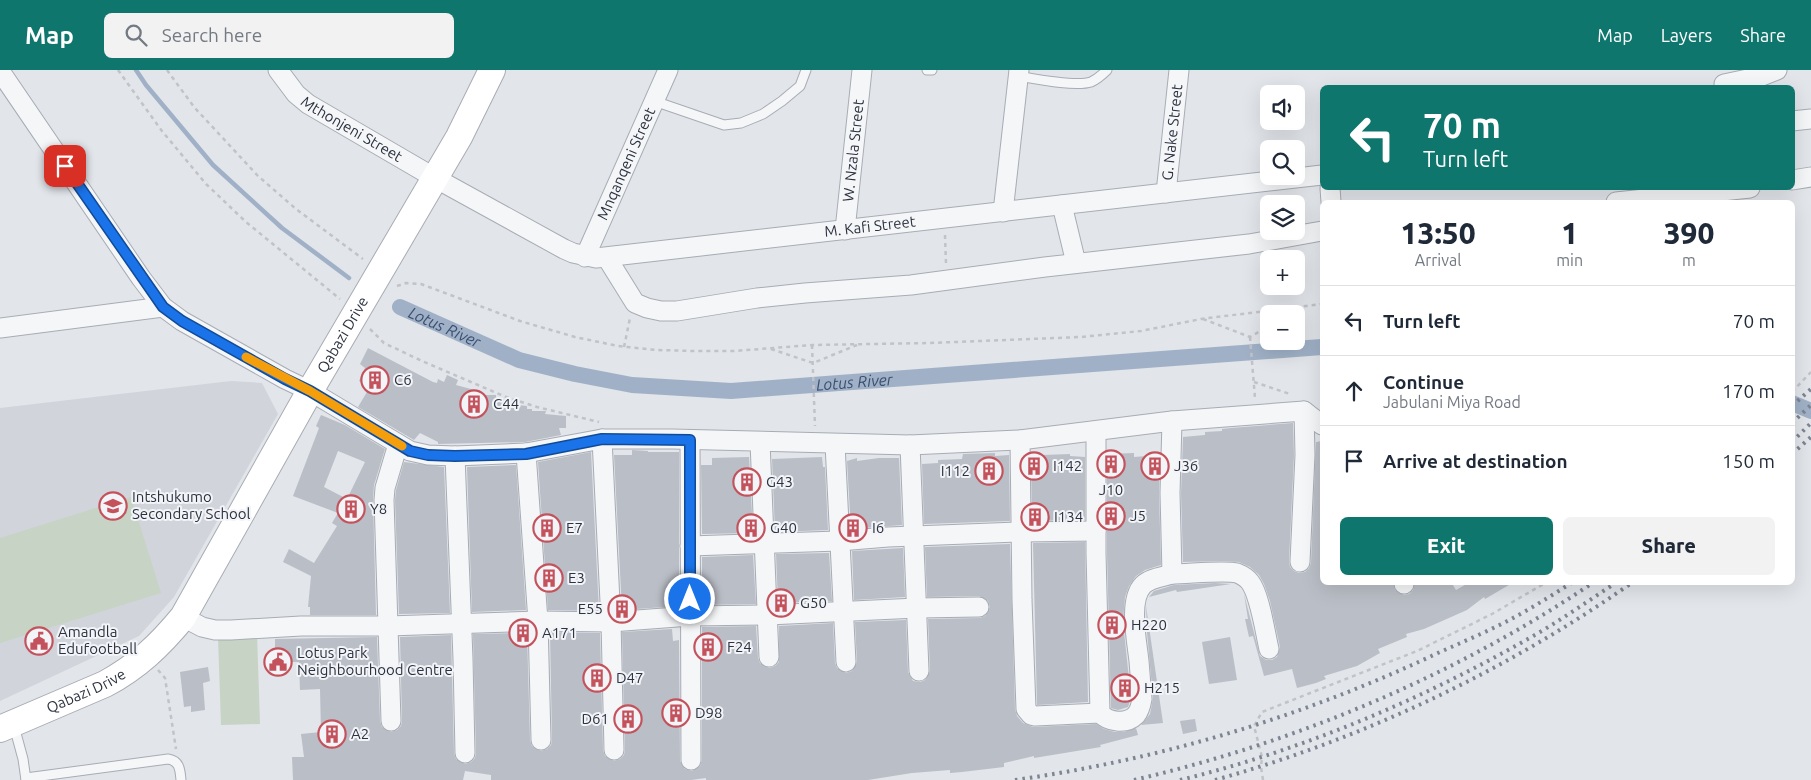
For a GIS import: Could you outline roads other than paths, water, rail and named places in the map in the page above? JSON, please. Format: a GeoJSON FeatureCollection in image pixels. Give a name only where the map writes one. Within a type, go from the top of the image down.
{"type":"FeatureCollection","features":[{"type":"Feature","properties":{"kind":"street","name":"Qabazi Drive"},"geometry":{"type":"LineString","coordinates":[[6,726],[106,684],[146,657],[184,617],[310,391],[459,137],[492,70]]}},
{"type":"Feature","properties":{"kind":"street","name":"Mnqanqeni Street"},"geometry":{"type":"LineString","coordinates":[[585,256],[668,70]]}},
{"type":"Feature","properties":{"kind":"street","name":"W. Nzala Street"},"geometry":{"type":"LineString","coordinates":[[845,230],[862,70]]}},
{"type":"Feature","properties":{"kind":"street","name":"G. Nake Street"},"geometry":{"type":"LineString","coordinates":[[1166,193],[1179,70]]}},
{"type":"Feature","properties":{"kind":"street"},"geometry":{"type":"LineString","coordinates":[[1723,81],[1762,76],[1777,70]]}},
{"type":"Feature","properties":{"kind":"street"},"geometry":{"type":"LineString","coordinates":[[0,71],[163,307],[182,321],[310,391],[398,444],[419,454],[455,456],[526,454],[604,431],[690,440],[910,445],[1020,440],[1172,421],[1304,411],[1320,423]]}},
{"type":"Feature","properties":{"kind":"street","name":"Mthonjeni Street"},"geometry":{"type":"LineString","coordinates":[[285,73],[296,94],[308,104],[434,178]]}},
{"type":"Feature","properties":{"kind":"street"},"geometry":{"type":"LineString","coordinates":[[1002,212],[1018,73]]}},
{"type":"Feature","properties":{"kind":"street"},"geometry":{"type":"LineString","coordinates":[[1795,121],[1811,119]]}},
{"type":"Feature","properties":{"kind":"street","name":"M. Kafi Street"},"geometry":{"type":"LineString","coordinates":[[434,178],[564,249],[585,256],[607,258],[1320,175]]}},
{"type":"Feature","properties":{"kind":"street"},"geometry":{"type":"LineString","coordinates":[[1795,180],[1811,177]]}},
{"type":"Feature","properties":{"kind":"street"},"geometry":{"type":"LineString","coordinates":[[1635,200],[1731,190]]}},
{"type":"Feature","properties":{"kind":"street"},"geometry":{"type":"LineString","coordinates":[[1062,205],[1076,263]]}},
{"type":"Feature","properties":{"kind":"street"},"geometry":{"type":"LineString","coordinates":[[607,258],[634,302],[654,310],[677,311],[805,292],[946,281],[1076,263],[1249,244],[1320,231]]}},
{"type":"Feature","properties":{"kind":"street"},"geometry":{"type":"LineString","coordinates":[[0,328],[163,307]]}},
{"type":"Feature","properties":{"kind":"street"},"geometry":{"type":"LineString","coordinates":[[1300,562],[1305,455],[1304,411]]}},
{"type":"Feature","properties":{"kind":"street"},"geometry":{"type":"LineString","coordinates":[[1172,421],[1170,493],[1172,574]]}},
{"type":"Feature","properties":{"kind":"street"},"geometry":{"type":"LineString","coordinates":[[604,431],[614,750]]}},
{"type":"Feature","properties":{"kind":"street"},"geometry":{"type":"LineString","coordinates":[[1096,431],[1100,713],[1110,721],[1118,721],[1130,719],[1140,708],[1142,699],[1135,618],[1136,598],[1143,585],[1148,582],[1172,574],[1236,573],[1244,576],[1250,581],[1254,590],[1269,649]]}},
{"type":"Feature","properties":{"kind":"street"},"geometry":{"type":"LineString","coordinates":[[690,440],[691,760]]}},
{"type":"Feature","properties":{"kind":"street"},"geometry":{"type":"LineString","coordinates":[[1020,440],[1026,710],[1031,715],[1036,716],[1100,713]]}},
{"type":"Feature","properties":{"kind":"street"},"geometry":{"type":"LineString","coordinates":[[760,442],[769,657]]}},
{"type":"Feature","properties":{"kind":"street"},"geometry":{"type":"LineString","coordinates":[[391,721],[384,500],[385,488],[398,444]]}},
{"type":"Feature","properties":{"kind":"street"},"geometry":{"type":"LineString","coordinates":[[835,444],[846,662]]}},
{"type":"Feature","properties":{"kind":"street"},"geometry":{"type":"LineString","coordinates":[[910,445],[920,671]]}},
{"type":"Feature","properties":{"kind":"street"},"geometry":{"type":"LineString","coordinates":[[526,454],[538,621],[541,740]]}},
{"type":"Feature","properties":{"kind":"street"},"geometry":{"type":"LineString","coordinates":[[455,456],[465,753]]}},
{"type":"Feature","properties":{"kind":"street"},"geometry":{"type":"LineString","coordinates":[[690,546],[1021,532],[1096,531]]}},
{"type":"Feature","properties":{"kind":"street"},"geometry":{"type":"LineString","coordinates":[[184,617],[202,627],[215,630],[301,626],[388,626],[538,621],[611,622],[690,616],[979,607]]}},
{"type":"Feature","properties":{"kind":"lane"},"geometry":{"type":"LineString","coordinates":[[654,101],[724,125],[741,123],[763,114],[782,101],[800,86],[806,70]]}},
{"type":"Feature","properties":{"kind":"lane"},"geometry":{"type":"LineString","coordinates":[[927,70],[932,70]]}},
{"type":"Feature","properties":{"kind":"lane"},"geometry":{"type":"LineString","coordinates":[[1018,73],[1075,84],[1089,82],[1098,78],[1107,70]]}},
{"type":"Feature","properties":{"kind":"lane"},"geometry":{"type":"LineString","coordinates":[[6,726],[26,779],[168,758],[177,763],[181,780]]}},
{"type":"Feature","properties":{"kind":"waterway"},"geometry":{"type":"LineString","coordinates":[[136,70],[146,85],[213,165],[282,228],[349,278]]}},
{"type":"Feature","properties":{"kind":"waterway","name":"Lotus River"},"geometry":{"type":"LineString","coordinates":[[400,307],[519,360],[575,374],[632,385],[731,391],[1320,347]]}},
{"type":"Feature","properties":{"kind":"waterway","name":"Lotus River"},"geometry":{"type":"LineString","coordinates":[[1795,404],[1811,411]]}},
{"type":"Feature","properties":{"kind":"railway"},"geometry":{"type":"LineString","coordinates":[[1795,403],[1811,389]]}},
{"type":"Feature","properties":{"kind":"railway"},"geometry":{"type":"LineString","coordinates":[[1795,420],[1811,405]]}},
{"type":"Feature","properties":{"kind":"railway"},"geometry":{"type":"LineString","coordinates":[[1795,439],[1811,423]]}},
{"type":"Feature","properties":{"kind":"railway"},"geometry":{"type":"LineString","coordinates":[[1795,451],[1811,437]]}},
{"type":"Feature","properties":{"kind":"railway"},"geometry":{"type":"LineString","coordinates":[[1015,780],[1125,760],[1179,747],[1285,715],[1389,675],[1487,631],[1522,613],[1568,585]]}},
{"type":"Feature","properties":{"kind":"railway"},"geometry":{"type":"LineString","coordinates":[[1134,780],[1255,746],[1373,702],[1430,676],[1486,647],[1541,616],[1589,585]]}},
{"type":"Feature","properties":{"kind":"railway"},"geometry":{"type":"LineString","coordinates":[[1180,780],[1274,753],[1366,719],[1498,656],[1540,632],[1612,585]]}},
{"type":"Feature","properties":{"kind":"railway"},"geometry":{"type":"LineString","coordinates":[[1215,780],[1326,744],[1433,699],[1535,645],[1628,585]]}},
{"type":"Feature","properties":{"kind":"place","name":"C6"},"geometry":{"type":"Point","coordinates":[375,380]}},
{"type":"Feature","properties":{"kind":"place","name":"C44"},"geometry":{"type":"Point","coordinates":[474,404]}},
{"type":"Feature","properties":{"kind":"place","name":"J10"},"geometry":{"type":"Point","coordinates":[1111,464]}},
{"type":"Feature","properties":{"kind":"place","name":"I142"},"geometry":{"type":"Point","coordinates":[1034,466]}},
{"type":"Feature","properties":{"kind":"place","name":"J36"},"geometry":{"type":"Point","coordinates":[1155,466]}},
{"type":"Feature","properties":{"kind":"place","name":"I112"},"geometry":{"type":"Point","coordinates":[989,471]}},
{"type":"Feature","properties":{"kind":"place","name":"G43"},"geometry":{"type":"Point","coordinates":[747,482]}},
{"type":"Feature","properties":{"kind":"place","name":"Intshukumo Secondary School"},"geometry":{"type":"Point","coordinates":[113,506]}},
{"type":"Feature","properties":{"kind":"place","name":"Y8"},"geometry":{"type":"Point","coordinates":[351,509]}},
{"type":"Feature","properties":{"kind":"place","name":"J5"},"geometry":{"type":"Point","coordinates":[1111,516]}},
{"type":"Feature","properties":{"kind":"place","name":"I134"},"geometry":{"type":"Point","coordinates":[1035,517]}},
{"type":"Feature","properties":{"kind":"place","name":"E7"},"geometry":{"type":"Point","coordinates":[547,528]}},
{"type":"Feature","properties":{"kind":"place","name":"G40"},"geometry":{"type":"Point","coordinates":[751,528]}},
{"type":"Feature","properties":{"kind":"place","name":"I6"},"geometry":{"type":"Point","coordinates":[853,528]}},
{"type":"Feature","properties":{"kind":"place","name":"E3"},"geometry":{"type":"Point","coordinates":[549,578]}},
{"type":"Feature","properties":{"kind":"place","name":"G50"},"geometry":{"type":"Point","coordinates":[781,603]}},
{"type":"Feature","properties":{"kind":"place","name":"E55"},"geometry":{"type":"Point","coordinates":[622,609]}},
{"type":"Feature","properties":{"kind":"place","name":"H220"},"geometry":{"type":"Point","coordinates":[1112,625]}},
{"type":"Feature","properties":{"kind":"place","name":"A171"},"geometry":{"type":"Point","coordinates":[523,633]}},
{"type":"Feature","properties":{"kind":"place","name":"Amandla Edufootball"},"geometry":{"type":"Point","coordinates":[39,641]}},
{"type":"Feature","properties":{"kind":"place","name":"F24"},"geometry":{"type":"Point","coordinates":[708,647]}},
{"type":"Feature","properties":{"kind":"place","name":"Lotus Park Neighbourhood Centre"},"geometry":{"type":"Point","coordinates":[278,662]}},
{"type":"Feature","properties":{"kind":"place","name":"D47"},"geometry":{"type":"Point","coordinates":[597,678]}},
{"type":"Feature","properties":{"kind":"place","name":"H215"},"geometry":{"type":"Point","coordinates":[1125,688]}},
{"type":"Feature","properties":{"kind":"place","name":"D98"},"geometry":{"type":"Point","coordinates":[676,713]}},
{"type":"Feature","properties":{"kind":"place","name":"D61"},"geometry":{"type":"Point","coordinates":[628,719]}},
{"type":"Feature","properties":{"kind":"place","name":"A2"},"geometry":{"type":"Point","coordinates":[332,734]}}]}
